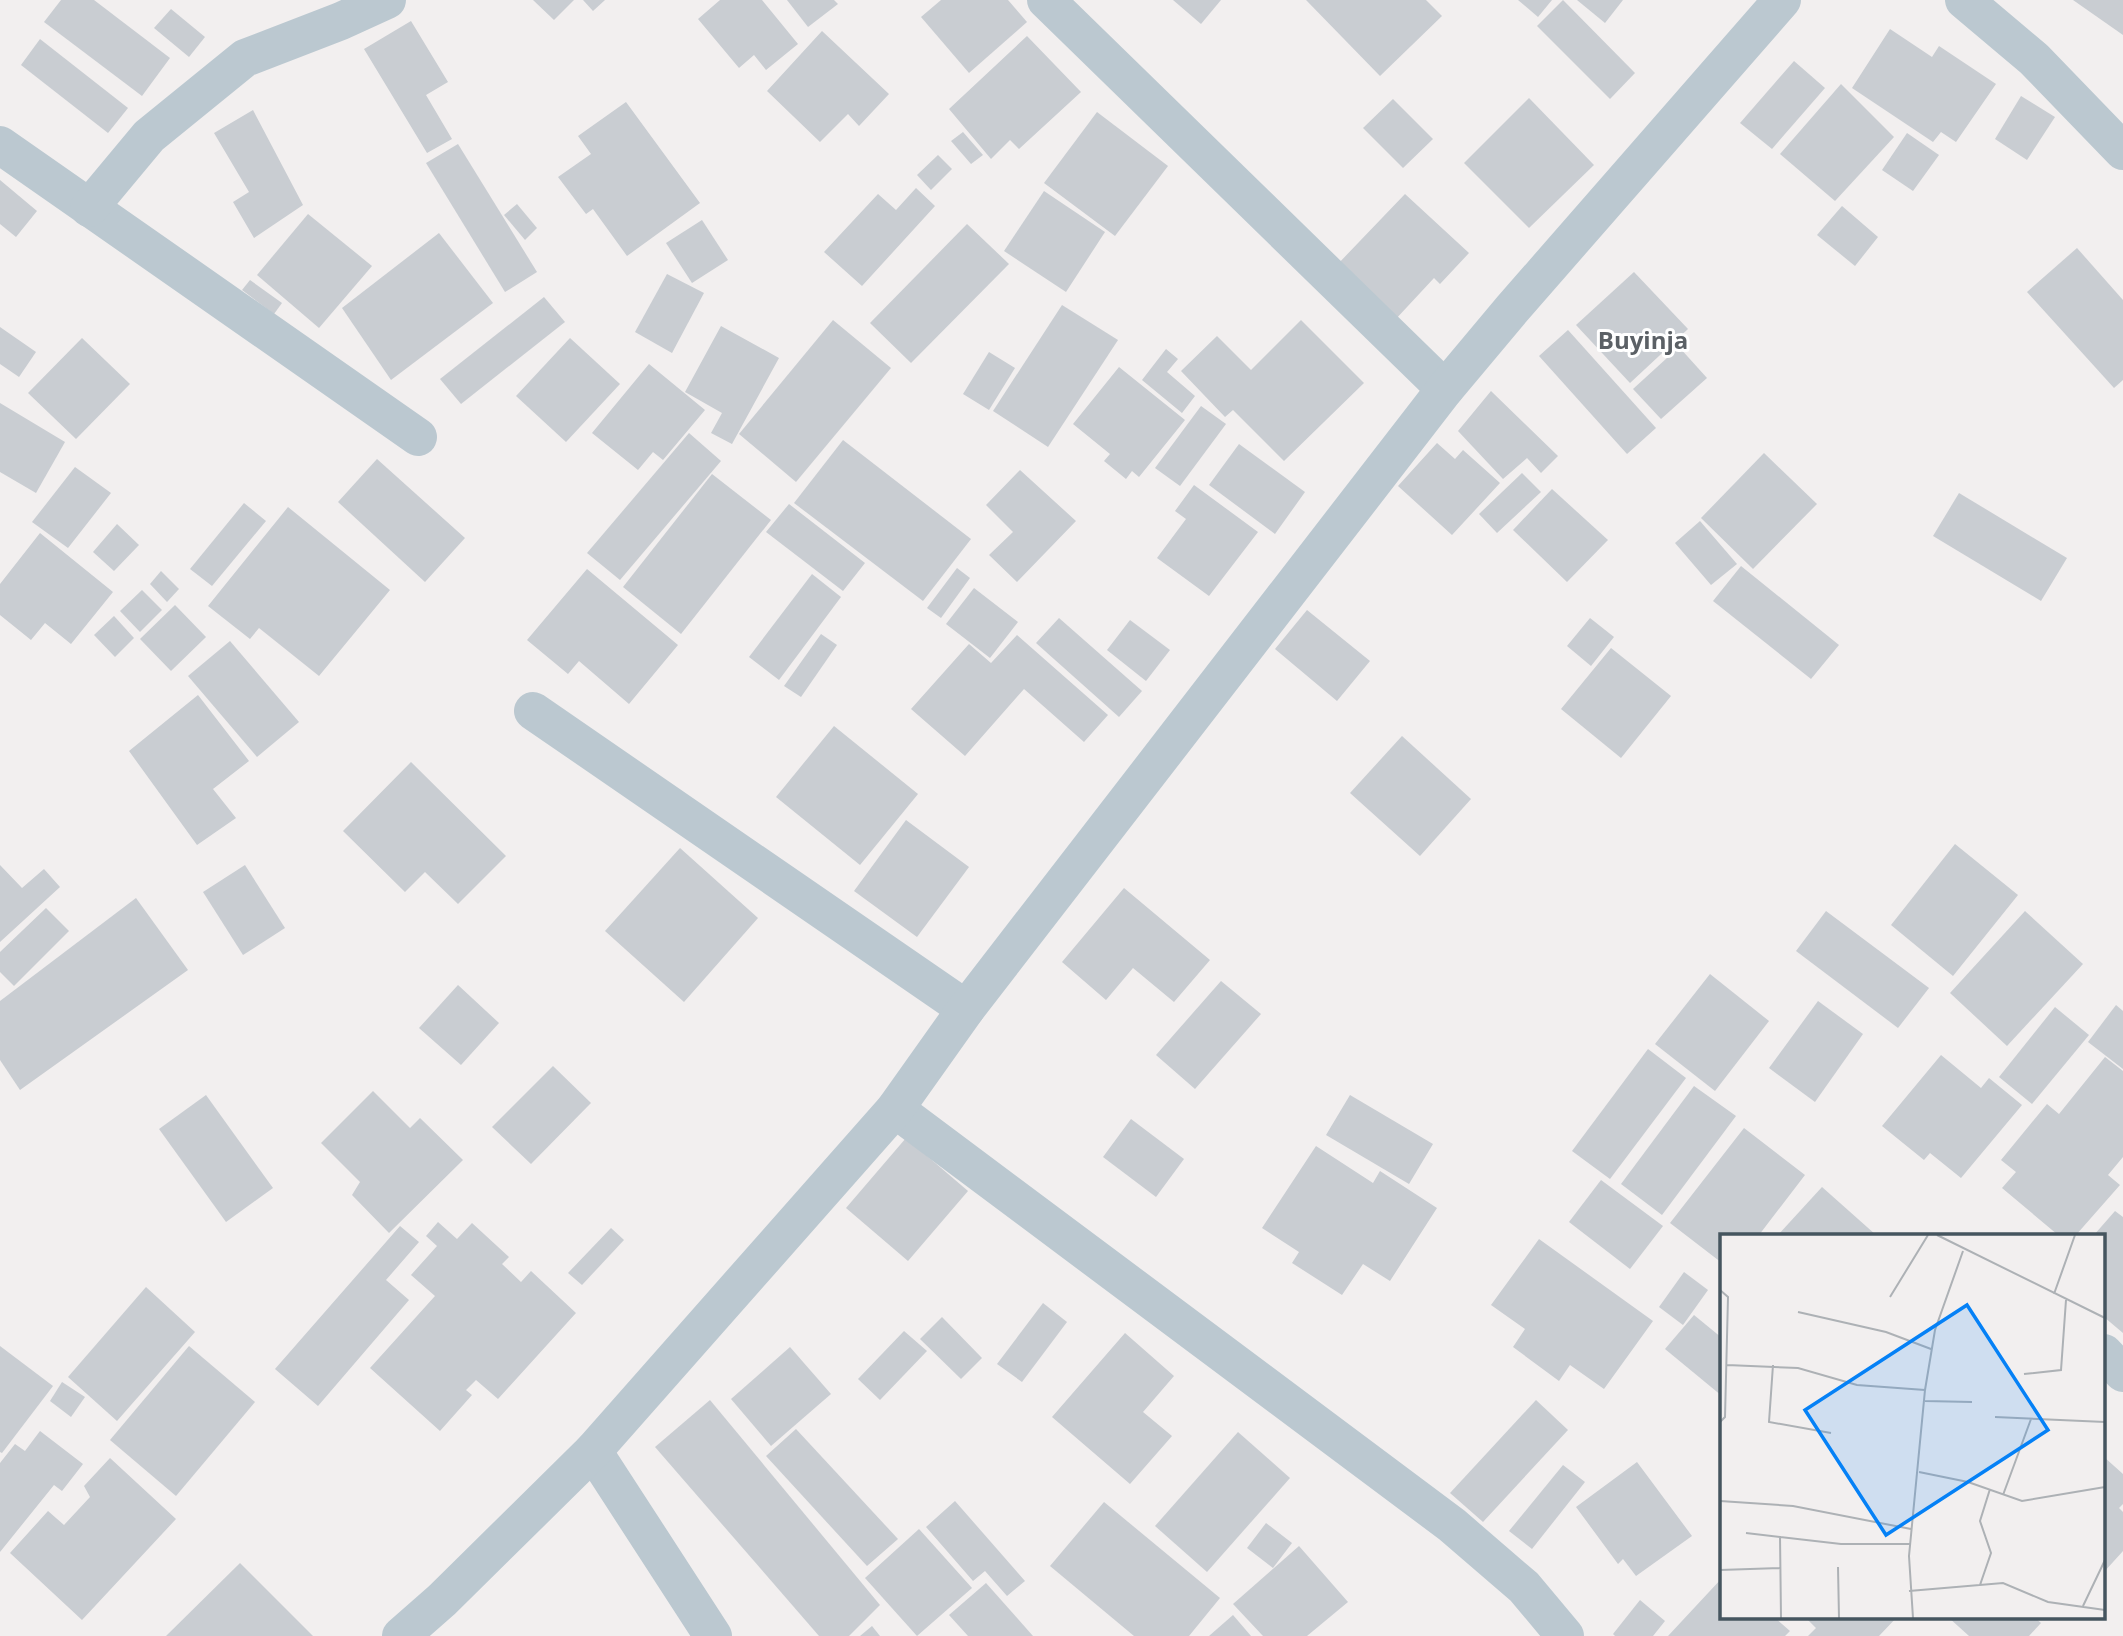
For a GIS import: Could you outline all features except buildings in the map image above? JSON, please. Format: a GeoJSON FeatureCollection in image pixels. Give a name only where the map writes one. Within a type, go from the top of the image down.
{"type":"FeatureCollection","features":[{"type":"Feature","properties":{"kind":"street"},"geometry":{"type":"LineString","coordinates":[[89,208],[149,136],[245,58],[387,0]]}},
{"type":"Feature","properties":{"kind":"street"},"geometry":{"type":"LineString","coordinates":[[1046,0],[1445,389]]}},
{"type":"Feature","properties":{"kind":"street"},"geometry":{"type":"LineString","coordinates":[[401,1636],[442,1601],[593,1451],[895,1109],[966,1009],[1445,389],[1782,0]]}},
{"type":"Feature","properties":{"kind":"street"},"geometry":{"type":"LineString","coordinates":[[1964,0],[2034,59],[2123,151]]}},
{"type":"Feature","properties":{"kind":"street"},"geometry":{"type":"LineString","coordinates":[[0,145],[418,437]]}},
{"type":"Feature","properties":{"kind":"street"},"geometry":{"type":"LineString","coordinates":[[533,711],[966,1009]]}},
{"type":"Feature","properties":{"kind":"street"},"geometry":{"type":"LineString","coordinates":[[895,1109],[1452,1525],[1524,1587],[1566,1636]]}},
{"type":"Feature","properties":{"kind":"street"},"geometry":{"type":"LineString","coordinates":[[2106,1355],[2123,1373]]}},
{"type":"Feature","properties":{"kind":"street"},"geometry":{"type":"LineString","coordinates":[[593,1451],[713,1636]]}},
{"type":"Feature","properties":{"kind":"district","name":"Buyinja"},"geometry":{"type":"Point","coordinates":[1643,341]}}]}
